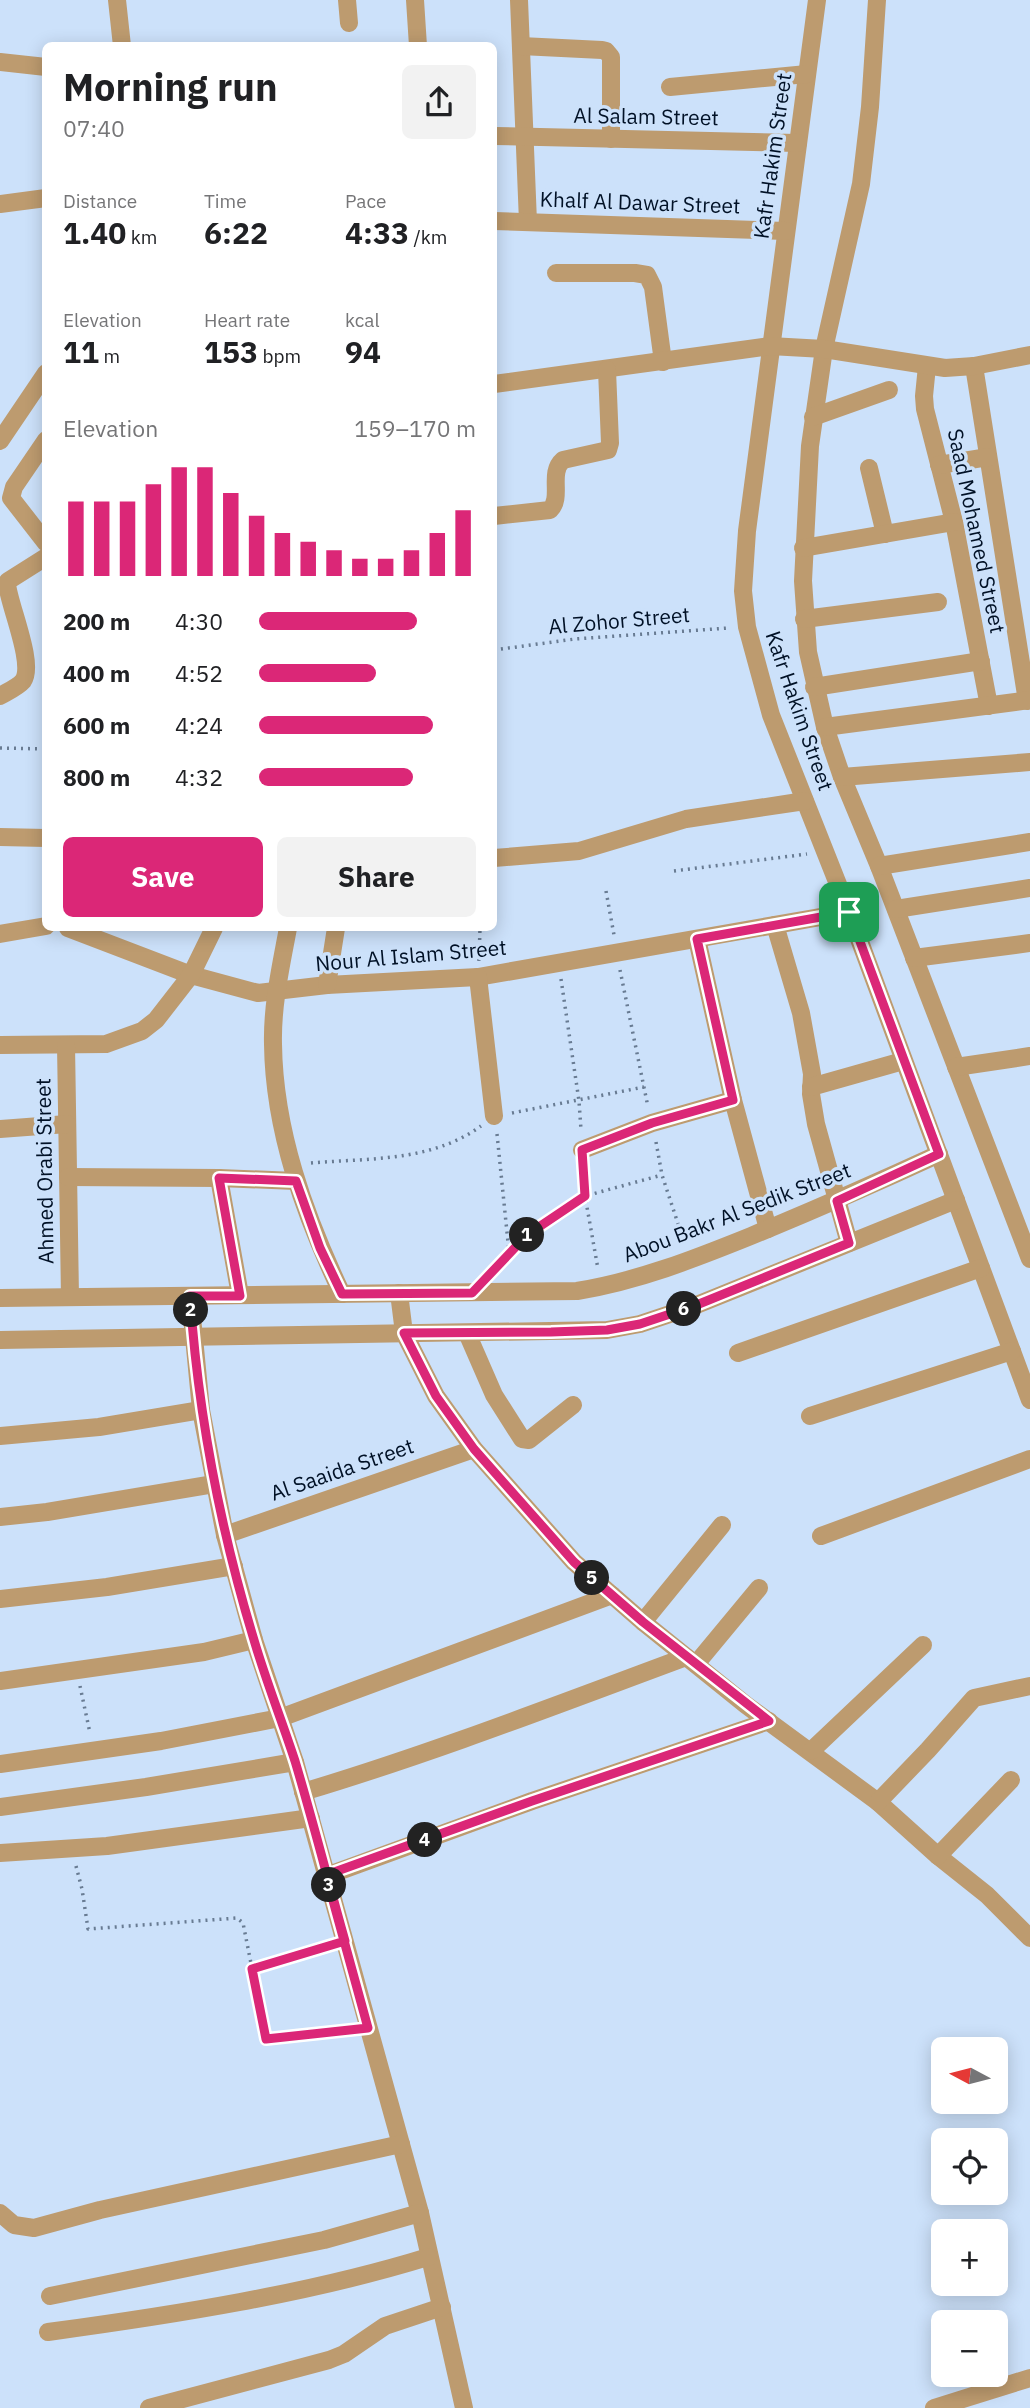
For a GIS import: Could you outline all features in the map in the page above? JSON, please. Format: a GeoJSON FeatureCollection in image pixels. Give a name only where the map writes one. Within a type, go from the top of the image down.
{"type":"FeatureCollection","features":[{"type":"Feature","properties":{"kind":"street"},"geometry":{"type":"LineString","coordinates":[[117,0],[122,42]]}},
{"type":"Feature","properties":{"kind":"street"},"geometry":{"type":"LineString","coordinates":[[347,0],[349,23]]}},
{"type":"Feature","properties":{"kind":"street"},"geometry":{"type":"LineString","coordinates":[[415,0],[418,42]]}},
{"type":"Feature","properties":{"kind":"street"},"geometry":{"type":"LineString","coordinates":[[519,0],[528,222]]}},
{"type":"Feature","properties":{"kind":"street","name":"Kafr Hakim Street"},"geometry":{"type":"LineString","coordinates":[[817,0],[743,566],[747,627],[771,715],[849,912],[1030,1400]]}},
{"type":"Feature","properties":{"kind":"street","name":"Kafr Hakim Street"},"geometry":{"type":"LineString","coordinates":[[877,0],[870,107],[861,184],[824,349],[813,417],[803,548],[804,620],[814,687],[842,777],[896,909],[1030,1259]]}},
{"type":"Feature","properties":{"kind":"street"},"geometry":{"type":"LineString","coordinates":[[521,46],[602,50],[609,53],[611,139]]}},
{"type":"Feature","properties":{"kind":"street"},"geometry":{"type":"LineString","coordinates":[[0,62],[42,66]]}},
{"type":"Feature","properties":{"kind":"street"},"geometry":{"type":"LineString","coordinates":[[670,87],[807,74]]}},
{"type":"Feature","properties":{"kind":"street","name":"Al Salam Street"},"geometry":{"type":"LineString","coordinates":[[497,136],[798,143]]}},
{"type":"Feature","properties":{"kind":"street"},"geometry":{"type":"LineString","coordinates":[[0,204],[42,199]]}},
{"type":"Feature","properties":{"kind":"street","name":"Khalf Al Dawar Street"},"geometry":{"type":"LineString","coordinates":[[497,221],[786,231]]}},
{"type":"Feature","properties":{"kind":"street"},"geometry":{"type":"LineString","coordinates":[[556,273],[647,275],[653,286],[663,362]]}},
{"type":"Feature","properties":{"kind":"street"},"geometry":{"type":"LineString","coordinates":[[497,384],[770,346],[824,349],[944,368],[974,366],[1030,355]]}},
{"type":"Feature","properties":{"kind":"street","name":"Saad Mohamed Street"},"geometry":{"type":"LineString","coordinates":[[927,366],[925,409],[954,522],[989,705]]}},
{"type":"Feature","properties":{"kind":"street"},"geometry":{"type":"LineString","coordinates":[[825,727],[1028,701],[974,366]]}},
{"type":"Feature","properties":{"kind":"street"},"geometry":{"type":"LineString","coordinates":[[497,516],[550,510],[555,505],[556,473],[559,464],[564,460],[608,450],[607,370]]}},
{"type":"Feature","properties":{"kind":"street"},"geometry":{"type":"LineString","coordinates":[[0,441],[42,379]]}},
{"type":"Feature","properties":{"kind":"street"},"geometry":{"type":"LineString","coordinates":[[813,417],[889,390]]}},
{"type":"Feature","properties":{"kind":"street"},"geometry":{"type":"LineString","coordinates":[[42,446],[14,487],[11,498],[42,538]]}},
{"type":"Feature","properties":{"kind":"street"},"geometry":{"type":"LineString","coordinates":[[939,465],[988,457]]}},
{"type":"Feature","properties":{"kind":"street"},"geometry":{"type":"LineString","coordinates":[[869,468],[885,534]]}},
{"type":"Feature","properties":{"kind":"street"},"geometry":{"type":"LineString","coordinates":[[803,548],[954,522]]}},
{"type":"Feature","properties":{"kind":"street"},"geometry":{"type":"LineString","coordinates":[[0,696],[20,684],[26,668],[8,582],[42,560]]}},
{"type":"Feature","properties":{"kind":"street"},"geometry":{"type":"LineString","coordinates":[[804,620],[938,602]]}},
{"type":"Feature","properties":{"kind":"street"},"geometry":{"type":"LineString","coordinates":[[814,687],[981,661]]}},
{"type":"Feature","properties":{"kind":"street"},"geometry":{"type":"LineString","coordinates":[[842,777],[1030,762]]}},
{"type":"Feature","properties":{"kind":"street"},"geometry":{"type":"LineString","coordinates":[[497,858],[579,851],[686,819],[805,801]]}},
{"type":"Feature","properties":{"kind":"street"},"geometry":{"type":"LineString","coordinates":[[0,837],[42,838]]}},
{"type":"Feature","properties":{"kind":"street"},"geometry":{"type":"LineString","coordinates":[[879,866],[1030,842]]}},
{"type":"Feature","properties":{"kind":"street"},"geometry":{"type":"LineString","coordinates":[[896,909],[1030,888]]}},
{"type":"Feature","properties":{"kind":"street","name":"Nour Al Islam Street"},"geometry":{"type":"LineString","coordinates":[[76,931],[191,975],[249,992],[478,977],[849,912]]}},
{"type":"Feature","properties":{"kind":"street"},"geometry":{"type":"LineString","coordinates":[[775,925],[801,1013],[812,1074],[816,1124],[849,1243]]}},
{"type":"Feature","properties":{"kind":"street"},"geometry":{"type":"LineString","coordinates":[[0,934],[42,927]]}},
{"type":"Feature","properties":{"kind":"street"},"geometry":{"type":"LineString","coordinates":[[0,1045],[106,1044],[142,1031],[156,1020],[191,975],[213,931]]}},
{"type":"Feature","properties":{"kind":"street"},"geometry":{"type":"LineString","coordinates":[[287,931],[277,990],[272,1045],[279,1108],[294,1173],[320,1248],[342,1294]]}},
{"type":"Feature","properties":{"kind":"street"},"geometry":{"type":"LineString","coordinates":[[327,985],[336,931]]}},
{"type":"Feature","properties":{"kind":"street"},"geometry":{"type":"LineString","coordinates":[[697,939],[733,1100],[768,1229]]}},
{"type":"Feature","properties":{"kind":"street"},"geometry":{"type":"LineString","coordinates":[[915,958],[1030,943]]}},
{"type":"Feature","properties":{"kind":"street"},"geometry":{"type":"LineString","coordinates":[[478,977],[494,1116]]}},
{"type":"Feature","properties":{"kind":"street","name":"Ahmed Orabi Street"},"geometry":{"type":"LineString","coordinates":[[66,1045],[70,1297]]}},
{"type":"Feature","properties":{"kind":"street"},"geometry":{"type":"LineString","coordinates":[[956,1067],[1030,1056]]}},
{"type":"Feature","properties":{"kind":"street"},"geometry":{"type":"LineString","coordinates":[[811,1087],[904,1060]]}},
{"type":"Feature","properties":{"kind":"street"},"geometry":{"type":"LineString","coordinates":[[582,1150],[652,1123],[733,1100]]}},
{"type":"Feature","properties":{"kind":"street"},"geometry":{"type":"LineString","coordinates":[[0,1129],[67,1124]]}},
{"type":"Feature","properties":{"kind":"street","name":"Abou Bakr Al Sedik Street"},"geometry":{"type":"LineString","coordinates":[[0,1298],[577,1291],[601,1287],[690,1261],[837,1201],[939,1154]]}},
{"type":"Feature","properties":{"kind":"street"},"geometry":{"type":"LineString","coordinates":[[68,1177],[219,1178],[294,1173]]}},
{"type":"Feature","properties":{"kind":"street"},"geometry":{"type":"LineString","coordinates":[[219,1178],[240,1296]]}},
{"type":"Feature","properties":{"kind":"street"},"geometry":{"type":"LineString","coordinates":[[0,1340],[607,1330],[640,1324],[694,1306],[956,1200]]}},
{"type":"Feature","properties":{"kind":"street"},"geometry":{"type":"LineString","coordinates":[[738,1353],[981,1268]]}},
{"type":"Feature","properties":{"kind":"street"},"geometry":{"type":"LineString","coordinates":[[399,1293],[404,1333],[436,1396],[474,1449],[574,1562],[691,1660],[878,1802],[938,1856],[987,1895],[1030,1938]]}},
{"type":"Feature","properties":{"kind":"street"},"geometry":{"type":"LineString","coordinates":[[190,1296],[201,1410],[225,1535],[254,1640],[295,1762],[420,2213],[464,2408]]}},
{"type":"Feature","properties":{"kind":"street"},"geometry":{"type":"LineString","coordinates":[[467,1334],[494,1395],[522,1439],[529,1440],[573,1405]]}},
{"type":"Feature","properties":{"kind":"street"},"geometry":{"type":"LineString","coordinates":[[810,1416],[1012,1351]]}},
{"type":"Feature","properties":{"kind":"street"},"geometry":{"type":"LineString","coordinates":[[0,1436],[99,1427],[201,1410]]}},
{"type":"Feature","properties":{"kind":"street","name":"Al Saaida Street"},"geometry":{"type":"LineString","coordinates":[[225,1535],[474,1449]]}},
{"type":"Feature","properties":{"kind":"street"},"geometry":{"type":"LineString","coordinates":[[821,1536],[1030,1459]]}},
{"type":"Feature","properties":{"kind":"street"},"geometry":{"type":"LineString","coordinates":[[0,1517],[47,1512],[214,1484]]}},
{"type":"Feature","properties":{"kind":"street"},"geometry":{"type":"LineString","coordinates":[[643,1622],[722,1525]]}},
{"type":"Feature","properties":{"kind":"street"},"geometry":{"type":"LineString","coordinates":[[0,1599],[107,1587],[234,1566]]}},
{"type":"Feature","properties":{"kind":"street"},"geometry":{"type":"LineString","coordinates":[[303,1792],[387,1767],[691,1660],[759,1588]]}},
{"type":"Feature","properties":{"kind":"street"},"geometry":{"type":"LineString","coordinates":[[0,1764],[95,1752],[280,1718],[612,1595]]}},
{"type":"Feature","properties":{"kind":"street"},"geometry":{"type":"LineString","coordinates":[[0,1681],[204,1652],[254,1640]]}},
{"type":"Feature","properties":{"kind":"street"},"geometry":{"type":"LineString","coordinates":[[811,1751],[923,1645]]}},
{"type":"Feature","properties":{"kind":"street"},"geometry":{"type":"LineString","coordinates":[[878,1802],[974,1698],[1030,1686]]}},
{"type":"Feature","properties":{"kind":"street"},"geometry":{"type":"LineString","coordinates":[[326,1875],[532,1801],[769,1721]]}},
{"type":"Feature","properties":{"kind":"street"},"geometry":{"type":"LineString","coordinates":[[0,1807],[146,1787],[295,1762]]}},
{"type":"Feature","properties":{"kind":"street"},"geometry":{"type":"LineString","coordinates":[[938,1856],[1011,1780]]}},
{"type":"Feature","properties":{"kind":"street"},"geometry":{"type":"LineString","coordinates":[[0,1853],[71,1850],[311,1818]]}},
{"type":"Feature","properties":{"kind":"street"},"geometry":{"type":"LineString","coordinates":[[0,2213],[14,2225],[34,2228],[100,2210],[401,2144]]}},
{"type":"Feature","properties":{"kind":"street"},"geometry":{"type":"LineString","coordinates":[[50,2296],[324,2240],[420,2213]]}},
{"type":"Feature","properties":{"kind":"street"},"geometry":{"type":"LineString","coordinates":[[48,2332],[151,2318],[398,2266],[428,2256]]}},
{"type":"Feature","properties":{"kind":"street"},"geometry":{"type":"LineString","coordinates":[[149,2408],[328,2360],[344,2354],[385,2326],[442,2307]]}},
{"type":"Feature","properties":{"kind":"street"},"geometry":{"type":"LineString","coordinates":[[934,2408],[1030,2378]]}},
{"type":"Feature","properties":{"kind":"path","name":"Al Zohor Street"},"geometry":{"type":"LineString","coordinates":[[497,650],[575,639],[747,627]]}},
{"type":"Feature","properties":{"kind":"path"},"geometry":{"type":"LineString","coordinates":[[0,748],[42,749]]}},
{"type":"Feature","properties":{"kind":"path"},"geometry":{"type":"LineString","coordinates":[[674,871],[825,852]]}},
{"type":"Feature","properties":{"kind":"path"},"geometry":{"type":"LineString","coordinates":[[606,891],[618,954]]}},
{"type":"Feature","properties":{"kind":"path"},"geometry":{"type":"LineString","coordinates":[[478,977],[480,931]]}},
{"type":"Feature","properties":{"kind":"path"},"geometry":{"type":"LineString","coordinates":[[558,963],[579,1101],[585,1196],[601,1287]]}},
{"type":"Feature","properties":{"kind":"path"},"geometry":{"type":"LineString","coordinates":[[294,1173],[432,1151],[471,1133],[494,1116],[644,1087]]}},
{"type":"Feature","properties":{"kind":"path"},"geometry":{"type":"LineString","coordinates":[[494,1116],[502,1164],[509,1252]]}},
{"type":"Feature","properties":{"kind":"path"},"geometry":{"type":"LineString","coordinates":[[472,1293],[509,1252],[543,1222],[585,1196],[662,1175]]}},
{"type":"Feature","properties":{"kind":"path"},"geometry":{"type":"LineString","coordinates":[[77,1671],[95,1752]]}},
{"type":"Feature","properties":{"kind":"path"},"geometry":{"type":"LineString","coordinates":[[71,1850],[82,1889],[88,1929],[237,1918],[243,1923],[266,2039],[368,2028]]}},
{"type":"Feature","properties":{"kind":"path"},"geometry":{"type":"LineString","coordinates":[[252,1969],[345,1941]]}},
{"type":"Feature","properties":{"kind":"route"},"geometry":{"type":"LineString","coordinates":[[849,912],[697,939],[733,1100],[652,1123],[582,1150],[585,1196],[527,1235],[472,1293],[342,1294],[320,1248],[296,1181],[219,1178],[240,1296],[190,1296],[207,1448],[225,1535],[254,1640],[295,1762],[326,1875],[345,1941],[252,1969],[266,2039],[368,2028],[345,1941],[336,1910],[326,1875],[532,1801],[769,1721],[643,1622],[574,1562],[474,1449],[436,1396],[404,1333],[607,1330],[640,1324],[694,1306],[849,1243],[837,1201],[939,1154],[849,912]]}}]}
